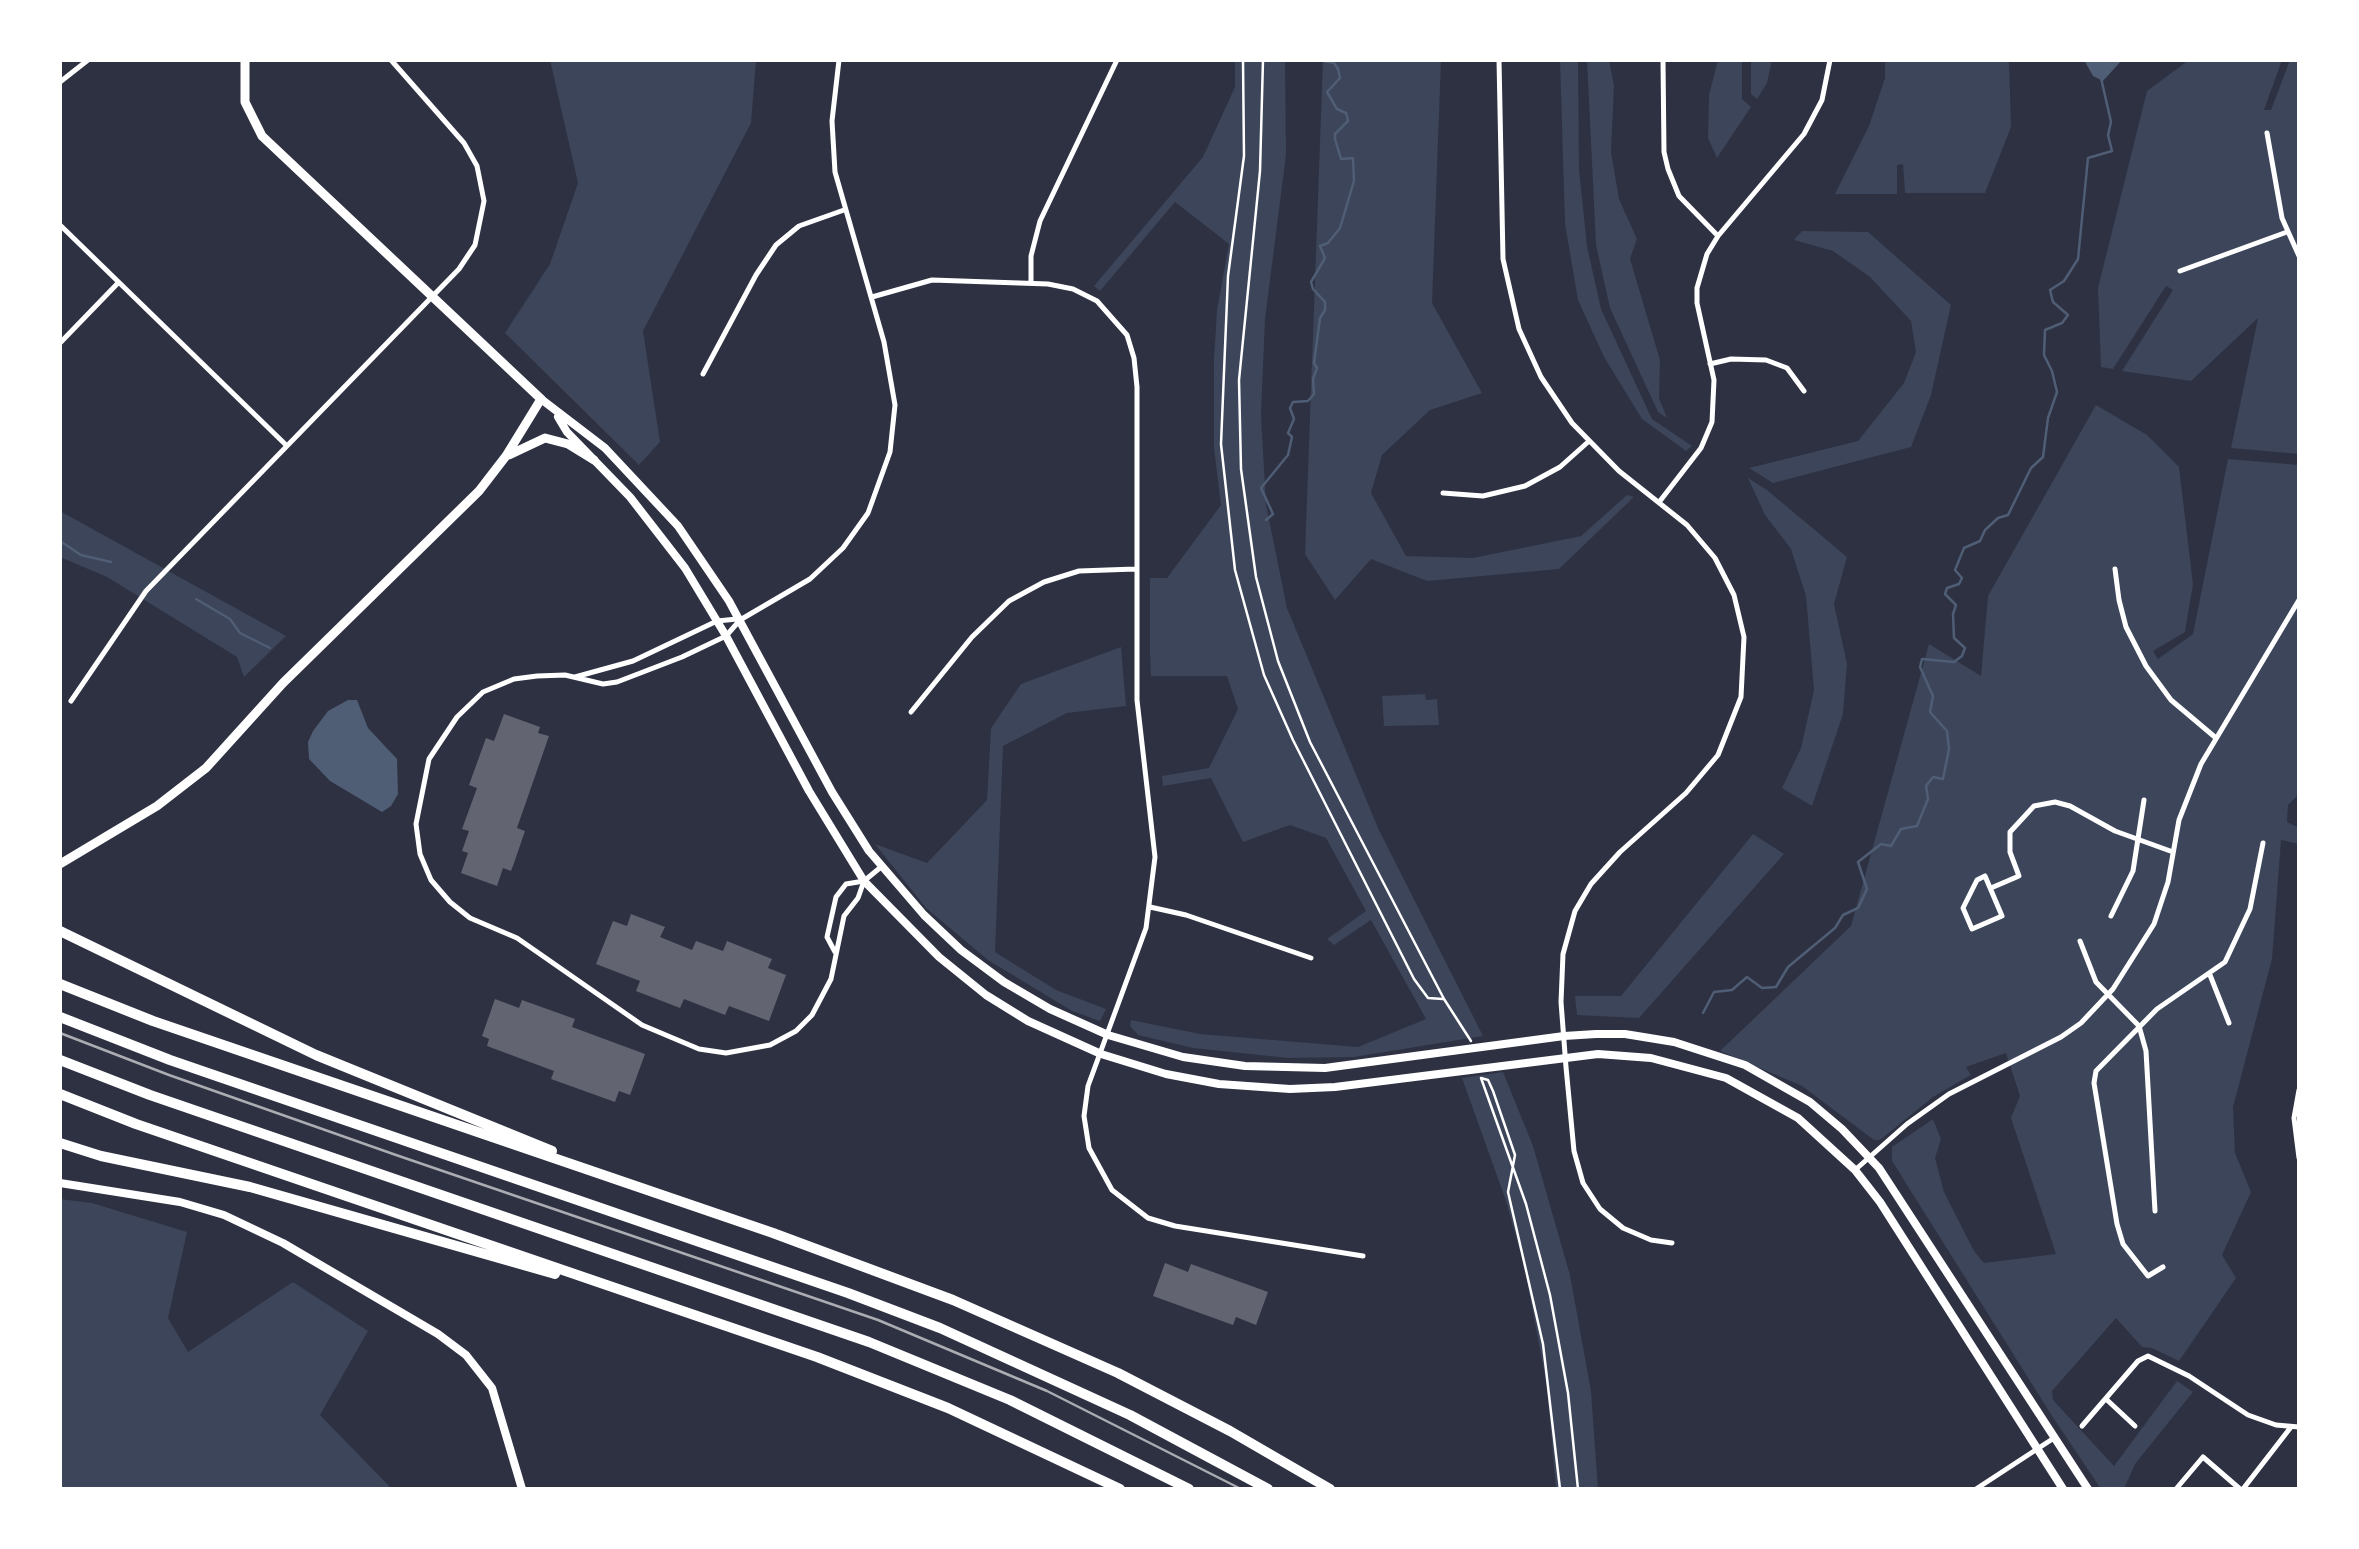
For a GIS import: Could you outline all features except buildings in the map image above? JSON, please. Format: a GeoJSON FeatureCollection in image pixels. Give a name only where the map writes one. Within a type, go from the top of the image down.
{"type":"FeatureCollection","features":[{"type":"Feature","properties":{"kind":"highway"},"geometry":{"type":"LineString","coordinates":[[60,931],[316,1056],[659,1195]]}},
{"type":"Feature","properties":{"kind":"highway"},"geometry":{"type":"LineString","coordinates":[[60,984],[166,1025],[903,1280],[1070,1350],[1196,1412],[1330,1489]]}},
{"type":"Feature","properties":{"kind":"highway"},"geometry":{"type":"LineString","coordinates":[[60,1018],[170,1060],[940,1328],[1130,1415],[1268,1489]]}},
{"type":"Feature","properties":{"kind":"highway"},"geometry":{"type":"LineString","coordinates":[[60,1060],[168,1102],[869,1342],[1010,1400],[1189,1489]]}},
{"type":"Feature","properties":{"kind":"highway"},"geometry":{"type":"LineString","coordinates":[[60,1094],[136,1124],[889,1384],[1014,1437],[1120,1489]]}},
{"type":"Feature","properties":{"kind":"highway"},"geometry":{"type":"LineString","coordinates":[[60,1143],[101,1156],[269,1192],[662,1304]]}},
{"type":"Feature","properties":{"kind":"main road"},"geometry":{"type":"LineString","coordinates":[[245,60],[245,102],[254,126],[556,413],[605,448],[668,514],[704,561],[740,620],[832,792],[881,867],[924,915],[979,964],[1050,1010],[1108,1036],[1183,1057],[1273,1068],[1325,1068],[1564,1036],[1648,1036],[1724,1056],[1802,1096],[1870,1157],[1906,1206],[2088,1489]]}},
{"type":"Feature","properties":{"kind":"main road"},"geometry":{"type":"LineString","coordinates":[[60,864],[157,806],[206,768],[308,658],[480,491],[541,399]]}},
{"type":"Feature","properties":{"kind":"main road"},"geometry":{"type":"LineString","coordinates":[[556,413],[567,432],[650,522],[685,568],[809,791],[864,880],[918,938],[986,995],[1100,1054],[1198,1081],[1290,1089],[1335,1087],[1480,1073],[1598,1054],[1672,1062],[1726,1078],[1798,1118],[1854,1170],[1880,1202],[2063,1489]]}},
{"type":"Feature","properties":{"kind":"main road"},"geometry":{"type":"LineString","coordinates":[[506,456],[544,438],[568,444],[594,460]]}},
{"type":"Feature","properties":{"kind":"main road"},"geometry":{"type":"LineString","coordinates":[[60,1183],[180,1202],[224,1215],[282,1243],[438,1334],[466,1355],[492,1388],[522,1489]]}},
{"type":"Feature","properties":{"kind":"street"},"geometry":{"type":"LineString","coordinates":[[60,82],[88,60]]}},
{"type":"Feature","properties":{"kind":"street"},"geometry":{"type":"LineString","coordinates":[[72,701],[146,591],[459,269],[475,245],[483,218],[482,183],[464,143],[391,60]]}},
{"type":"Feature","properties":{"kind":"street"},"geometry":{"type":"LineString","coordinates":[[575,677],[590,683],[617,682],[656,669],[726,636],[740,620],[790,592],[828,563],[856,532],[877,494],[890,452],[895,405],[890,371],[835,172],[832,136],[839,60]]}},
{"type":"Feature","properties":{"kind":"street"},"geometry":{"type":"LineString","coordinates":[[1031,283],[1040,221],[1117,60]]}},
{"type":"Feature","properties":{"kind":"street"},"geometry":{"type":"LineString","coordinates":[[1498,60],[1502,237],[1511,304],[1519,330],[1541,377],[1588,442],[1703,542],[1734,595],[1744,637],[1741,697],[1726,740],[1709,768],[1608,865],[1581,900],[1563,954],[1560,1002],[1574,1151],[1583,1183],[1591,1197],[1623,1228],[1672,1244]]}},
{"type":"Feature","properties":{"kind":"street"},"geometry":{"type":"LineString","coordinates":[[1663,60],[1664,152],[1668,170],[1679,196],[1718,236]]}},
{"type":"Feature","properties":{"kind":"street"},"geometry":{"type":"LineString","coordinates":[[1660,501],[1708,436],[1715,407],[1697,288],[1707,254],[1804,134],[1822,100],[1830,60]]}},
{"type":"Feature","properties":{"kind":"street"},"geometry":{"type":"LineString","coordinates":[[2267,133],[2287,232],[2299,256]]}},
{"type":"Feature","properties":{"kind":"street"},"geometry":{"type":"LineString","coordinates":[[703,374],[756,275],[776,246],[799,226],[844,210]]}},
{"type":"Feature","properties":{"kind":"street"},"geometry":{"type":"LineString","coordinates":[[60,225],[285,444]]}},
{"type":"Feature","properties":{"kind":"street"},"geometry":{"type":"LineString","coordinates":[[2180,271],[2287,232]]}},
{"type":"Feature","properties":{"kind":"street"},"geometry":{"type":"LineString","coordinates":[[870,297],[932,280],[1031,283],[1073,289],[1090,297],[1119,322],[1132,346],[1138,387],[1137,700],[1154,830],[1150,907],[1137,957],[1085,1101],[1086,1133],[1101,1176],[1123,1201],[1163,1223],[1363,1256]]}},
{"type":"Feature","properties":{"kind":"street"},"geometry":{"type":"LineString","coordinates":[[60,343],[118,284]]}},
{"type":"Feature","properties":{"kind":"street"},"geometry":{"type":"LineString","coordinates":[[1710,364],[1756,358],[1780,364],[1794,374],[1804,391]]}},
{"type":"Feature","properties":{"kind":"street"},"geometry":{"type":"LineString","coordinates":[[1443,493],[1483,496],[1526,486],[1560,467],[1588,442]]}},
{"type":"Feature","properties":{"kind":"street"},"geometry":{"type":"LineString","coordinates":[[2115,569],[2126,627],[2146,666],[2171,700],[2216,738]]}},
{"type":"Feature","properties":{"kind":"street"},"geometry":{"type":"LineString","coordinates":[[911,712],[992,615],[1017,596],[1079,571],[1135,570]]}},
{"type":"Feature","properties":{"kind":"street"},"geometry":{"type":"LineString","coordinates":[[1854,1170],[1949,1094],[2081,1023],[2128,970],[2154,924],[2189,791],[2216,738],[2299,600]]}},
{"type":"Feature","properties":{"kind":"street"},"geometry":{"type":"LineString","coordinates":[[740,620],[717,621],[634,661],[575,677],[514,679],[482,692],[457,717],[429,759],[416,824],[420,854],[431,880],[470,918],[518,938],[642,1025],[698,1049],[726,1054],[770,1045],[796,1031],[823,998],[841,942],[844,916],[858,898],[864,880]]}},
{"type":"Feature","properties":{"kind":"street"},"geometry":{"type":"LineString","coordinates":[[2111,916],[2133,871],[2144,800]]}},
{"type":"Feature","properties":{"kind":"street"},"geometry":{"type":"LineString","coordinates":[[1991,888],[2019,876],[2010,852],[2010,832],[2034,806],[2055,802],[2070,806],[2099,823],[2173,852]]}},
{"type":"Feature","properties":{"kind":"street"},"geometry":{"type":"LineString","coordinates":[[2163,1267],[2148,1276],[2123,1244],[2116,1224],[2094,1083],[2096,1070],[2138,1026],[2225,962],[2250,909],[2263,843]]}},
{"type":"Feature","properties":{"kind":"street"},"geometry":{"type":"LineString","coordinates":[[835,952],[828,937],[836,897],[846,884],[864,880],[881,867]]}},
{"type":"Feature","properties":{"kind":"street"},"geometry":{"type":"LineString","coordinates":[[1985,876],[1991,888],[2002,916],[1972,929],[1964,908],[1977,880],[1985,876]]}},
{"type":"Feature","properties":{"kind":"street"},"geometry":{"type":"LineString","coordinates":[[1150,907],[1186,915],[1310,958]]}},
{"type":"Feature","properties":{"kind":"street"},"geometry":{"type":"LineString","coordinates":[[2080,941],[2096,982],[2138,1026],[2146,1052],[2155,1211]]}},
{"type":"Feature","properties":{"kind":"street"},"geometry":{"type":"LineString","coordinates":[[2210,974],[2229,1023]]}},
{"type":"Feature","properties":{"kind":"street"},"geometry":{"type":"LineString","coordinates":[[2299,1090],[2294,1118],[2299,1158]]}},
{"type":"Feature","properties":{"kind":"street"},"geometry":{"type":"LineString","coordinates":[[2082,1426],[2138,1362],[2148,1356],[2189,1376],[2248,1415],[2295,1427]]}},
{"type":"Feature","properties":{"kind":"street"},"geometry":{"type":"LineString","coordinates":[[2106,1399],[2136,1426]]}},
{"type":"Feature","properties":{"kind":"street"},"geometry":{"type":"LineString","coordinates":[[2176,1489],[2203,1457],[2241,1489],[2295,1427]]}},
{"type":"Feature","properties":{"kind":"street"},"geometry":{"type":"LineString","coordinates":[[1976,1489],[2054,1438]]}},
{"type":"Feature","properties":{"kind":"path"},"geometry":{"type":"LineString","coordinates":[[1244,60],[1244,156],[1228,276],[1221,444],[1236,570],[1264,675],[1293,740],[1414,979],[1428,998],[1444,998]]}},
{"type":"Feature","properties":{"kind":"path"},"geometry":{"type":"LineString","coordinates":[[1263,60],[1260,171],[1239,380],[1243,486],[1256,577],[1282,673],[1310,742],[1474,1050]]}},
{"type":"Feature","properties":{"kind":"path"},"geometry":{"type":"LineString","coordinates":[[1480,1073],[1514,1166],[1550,1295],[1568,1393],[1578,1489]]}},
{"type":"Feature","properties":{"kind":"path"},"geometry":{"type":"LineString","coordinates":[[1514,1166],[1508,1192],[1542,1344],[1560,1489]]}},
{"type":"Feature","properties":{"kind":"shaded area"},"geometry":{"type":"Polygon","coordinates":[[[550,60],[756,60],[751,123],[643,331],[660,442],[639,465],[505,333],[550,264],[578,183],[550,60]]]}},
{"type":"Feature","properties":{"kind":"shaded area"},"geometry":{"type":"Polygon","coordinates":[[[1235,60],[1285,60],[1286,155],[1265,319],[1261,415],[1266,505],[1287,608],[1378,828],[1483,1036],[1354,1057],[1288,1058],[1193,1048],[1138,1035],[1130,1026],[1131,1020],[1200,1034],[1358,1047],[1426,1019],[1371,920],[1334,945],[1327,939],[1366,911],[1326,838],[1290,825],[1243,842],[1211,778],[1163,786],[1162,776],[1209,768],[1238,709],[1227,676],[1151,676],[1150,654],[1150,578],[1167,578],[1221,505],[1214,448],[1214,359],[1217,310],[1229,244],[1175,202],[1100,291],[1094,286],[1203,157],[1235,87],[1235,60]]]}},
{"type":"Feature","properties":{"kind":"shaded area"},"geometry":{"type":"Polygon","coordinates":[[[1323,60],[1441,60],[1432,303],[1482,393],[1430,410],[1382,455],[1371,493],[1406,556],[1473,558],[1581,536],[1627,495],[1634,497],[1559,569],[1427,581],[1371,559],[1335,600],[1305,554],[1323,60]]]}},
{"type":"Feature","properties":{"kind":"shaded area"},"geometry":{"type":"Polygon","coordinates":[[[1560,60],[1578,60],[1579,169],[1587,246],[1601,309],[1652,419],[1692,446],[1686,451],[1642,419],[1604,357],[1578,300],[1565,224],[1560,60]]]}},
{"type":"Feature","properties":{"kind":"shaded area"},"geometry":{"type":"Polygon","coordinates":[[[1587,60],[1609,60],[1614,86],[1611,152],[1619,199],[1637,239],[1630,259],[1660,360],[1659,398],[1667,418],[1658,412],[1610,308],[1596,245],[1587,60]]]}},
{"type":"Feature","properties":{"kind":"shaded area"},"geometry":{"type":"Polygon","coordinates":[[[1718,60],[1742,60],[1742,99],[1751,107],[1717,158],[1708,138],[1709,95],[1718,60]]]}},
{"type":"Feature","properties":{"kind":"shaded area"},"geometry":{"type":"Polygon","coordinates":[[[1751,60],[1772,60],[1767,83],[1757,99],[1751,94],[1751,60]]]}},
{"type":"Feature","properties":{"kind":"shaded area"},"geometry":{"type":"Polygon","coordinates":[[[1885,60],[2009,60],[2011,127],[1985,193],[1905,193],[1903,164],[1897,165],[1897,194],[1835,194],[1869,126],[1885,78],[1885,60]]]}},
{"type":"Feature","properties":{"kind":"shaded area"},"geometry":{"type":"Polygon","coordinates":[[[2084,60],[2122,60],[2103,81],[2093,76],[2084,60]]]}},
{"type":"Feature","properties":{"kind":"shaded area"},"geometry":{"type":"Polygon","coordinates":[[[2189,60],[2282,60],[2264,110],[2271,110],[2290,60],[2299,60],[2299,454],[2231,448],[2258,318],[2191,381],[2122,371],[2173,290],[2166,286],[2113,369],[2101,367],[2098,288],[2147,91],[2189,60]]]}},
{"type":"Feature","properties":{"kind":"shaded area"},"geometry":{"type":"Polygon","coordinates":[[[1802,231],[1868,232],[1951,305],[1931,395],[1911,447],[1773,483],[1749,468],[1858,441],[1904,383],[1916,352],[1911,321],[1870,277],[1833,251],[1794,240],[1802,231]]]}},
{"type":"Feature","properties":{"kind":"shaded area"},"geometry":{"type":"Polygon","coordinates":[[[2096,405],[2147,435],[2179,467],[2193,584],[2185,632],[2153,651],[2158,659],[2193,634],[2228,459],[2299,465],[2299,794],[2288,805],[2287,822],[2299,828],[2299,844],[2281,840],[2272,959],[2233,1107],[2235,1153],[2251,1192],[2222,1255],[2236,1278],[2179,1361],[2142,1347],[2116,1318],[2052,1391],[2053,1400],[2114,1466],[2177,1381],[2193,1392],[2135,1464],[2124,1489],[2101,1489],[1892,1161],[1892,1147],[1933,1119],[1941,1139],[1935,1158],[1944,1192],[1984,1263],[2056,1254],[2011,1118],[2020,1096],[2006,1053],[1966,1067],[1971,1075],[1933,1097],[1880,1140],[1874,1140],[1802,1086],[1720,1051],[1851,926],[1929,644],[1981,676],[1988,596],[2096,405]]]}},
{"type":"Feature","properties":{"kind":"shaded area"},"geometry":{"type":"Polygon","coordinates":[[[1748,478],[1847,557],[1834,604],[1847,664],[1843,714],[1812,806],[1782,788],[1801,748],[1814,690],[1806,596],[1791,549],[1765,515],[1748,478]]]}},
{"type":"Feature","properties":{"kind":"shaded area"},"geometry":{"type":"Polygon","coordinates":[[[60,511],[286,636],[244,677],[237,657],[107,577],[60,557],[60,511]]]}},
{"type":"Feature","properties":{"kind":"shaded area"},"geometry":{"type":"Polygon","coordinates":[[[1121,647],[1126,706],[1067,713],[1003,746],[995,952],[1056,990],[1106,1009],[1100,1021],[1072,1011],[988,960],[926,908],[875,844],[927,863],[987,800],[991,728],[1021,684],[1121,647]]]}},
{"type":"Feature","properties":{"kind":"shaded area"},"geometry":{"type":"Polygon","coordinates":[[[1425,694],[1426,700],[1437,699],[1439,725],[1384,726],[1382,696],[1425,694]]]}},
{"type":"Feature","properties":{"kind":"shaded area"},"geometry":{"type":"Polygon","coordinates":[[[348,700],[357,700],[368,728],[397,759],[398,794],[382,812],[330,781],[309,759],[308,742],[313,731],[328,711],[348,700]]]}},
{"type":"Feature","properties":{"kind":"shaded area"},"geometry":{"type":"Polygon","coordinates":[[[1753,834],[1784,854],[1639,1018],[1577,1015],[1575,996],[1621,996],[1753,834]]]}},
{"type":"Feature","properties":{"kind":"shaded area"},"geometry":{"type":"Polygon","coordinates":[[[1503,1072],[1533,1146],[1570,1275],[1591,1391],[1598,1489],[1556,1489],[1547,1386],[1524,1265],[1506,1201],[1462,1078],[1503,1072]]]}},
{"type":"Feature","properties":{"kind":"shaded area"},"geometry":{"type":"Polygon","coordinates":[[[60,1199],[92,1203],[187,1232],[168,1318],[188,1352],[293,1282],[368,1331],[320,1415],[392,1489],[60,1489],[60,1199]]]}},
{"type":"Feature","properties":{"kind":"waterway"},"geometry":{"type":"LineString","coordinates":[[1266,520],[1273,514],[1261,488],[1288,455],[1292,437],[1288,433],[1294,419],[1290,408],[1293,402],[1308,401],[1314,394],[1314,363],[1320,318],[1325,310],[1325,302],[1311,282],[1325,258],[1320,246],[1328,243],[1340,228],[1354,181],[1353,158],[1341,159],[1335,139],[1348,121],[1346,113],[1337,109],[1327,92],[1340,78],[1338,69],[1334,63],[1318,60]]}},
{"type":"Feature","properties":{"kind":"waterway"},"geometry":{"type":"LineString","coordinates":[[1703,1013],[1714,992],[1732,990],[1747,977],[1762,988],[1776,987],[1788,967],[1835,928],[1843,915],[1858,908],[1867,889],[1858,862],[1881,844],[1891,846],[1901,829],[1917,826],[1928,799],[1926,786],[1933,777],[1943,779],[1949,749],[1947,731],[1930,712],[1933,696],[1920,667],[1922,659],[1954,662],[1962,656],[1965,648],[1954,638],[1956,605],[1945,594],[1947,588],[1959,584],[1962,578],[1955,570],[1964,548],[1980,541],[1985,530],[2008,515],[2031,468],[2043,457],[2048,418],[2057,392],[2044,355],[2045,330],[2062,323],[2068,315],[2053,302],[2050,290],[2064,281],[2078,259],[2088,158],[2112,151],[2108,135],[2111,122],[2101,78]]}},
{"type":"Feature","properties":{"kind":"waterway"},"geometry":{"type":"LineString","coordinates":[[60,541],[81,555],[111,562]]}},
{"type":"Feature","properties":{"kind":"waterway"},"geometry":{"type":"LineString","coordinates":[[196,599],[230,619],[240,633],[270,648]]}},
{"type":"Feature","properties":{"kind":"railway"},"geometry":{"type":"LineString","coordinates":[[60,1033],[396,1155],[878,1320],[1047,1391],[1241,1489]]}}]}
